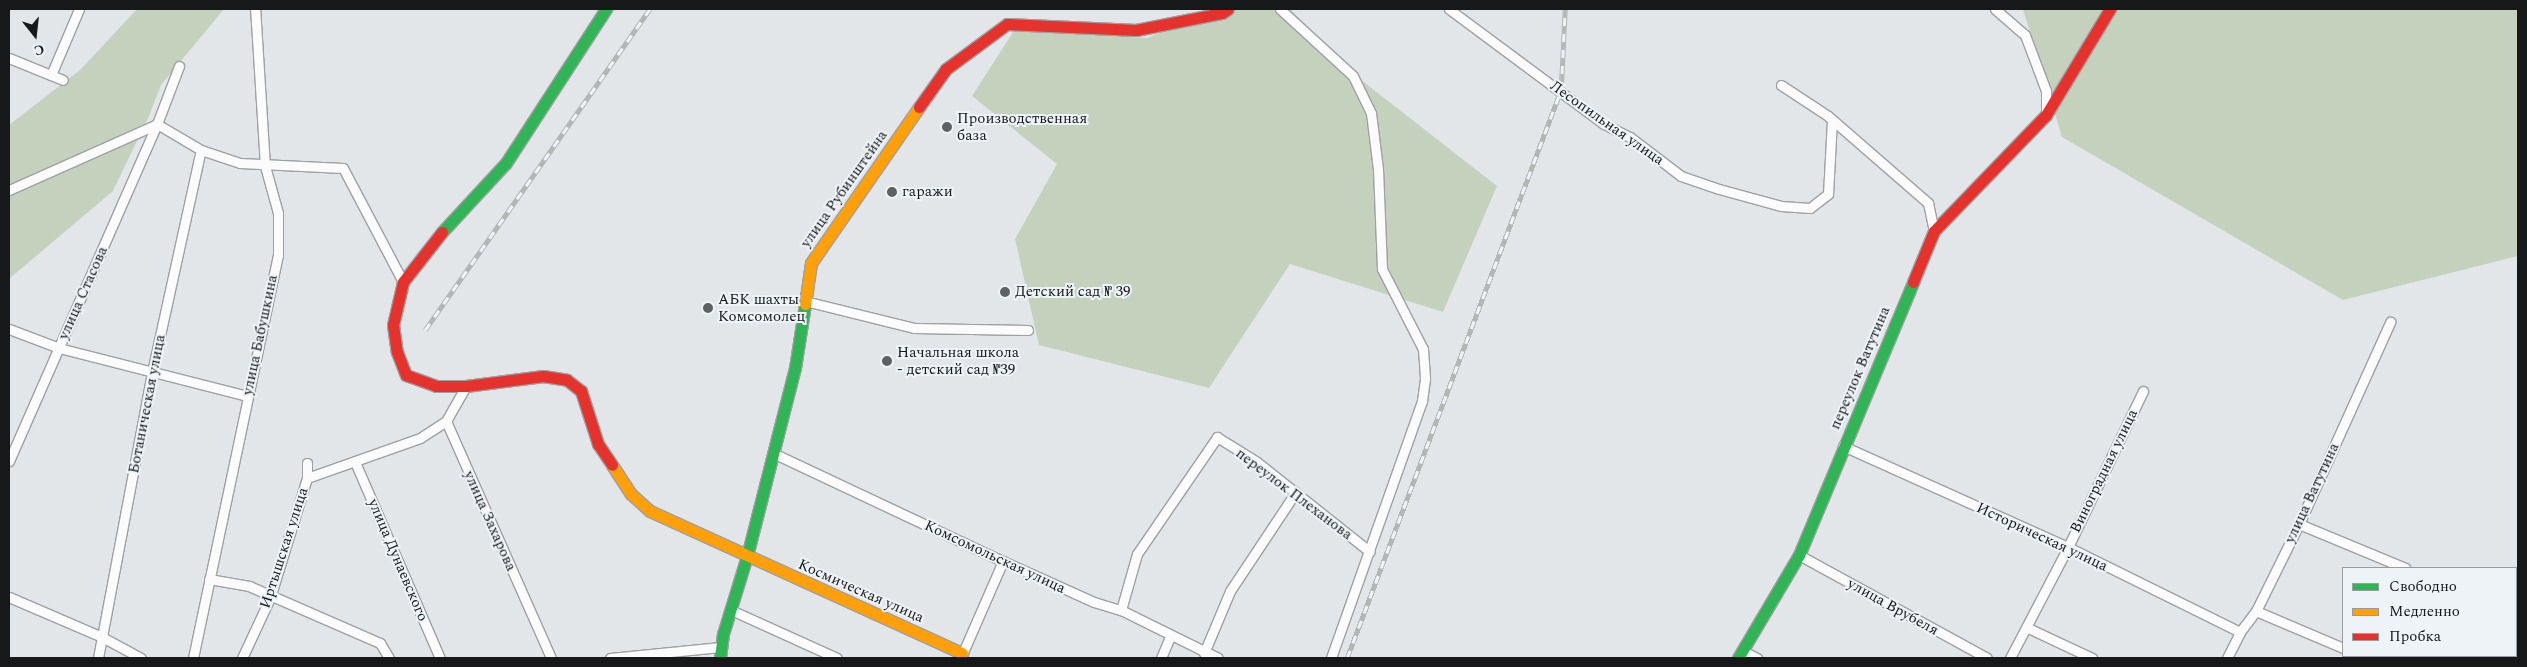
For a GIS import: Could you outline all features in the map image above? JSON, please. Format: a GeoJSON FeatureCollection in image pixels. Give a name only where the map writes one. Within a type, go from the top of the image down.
{"type":"FeatureCollection","features":[{"type":"Feature","properties":{"kind":"street"},"geometry":{"type":"LineString","coordinates":[[50,75],[79,9]]}},
{"type":"Feature","properties":{"kind":"street","name":"улица Бабушкина"},"geometry":{"type":"LineString","coordinates":[[193,658],[278,256],[278,213],[265,166],[255,9]]}},
{"type":"Feature","properties":{"kind":"street"},"geometry":{"type":"LineString","coordinates":[[9,190],[157,124],[201,150],[240,163],[265,166],[343,168],[403,282],[446,226],[506,163],[606,9]]}},
{"type":"Feature","properties":{"kind":"street","name":"улица Рубинштейна"},"geometry":{"type":"LineString","coordinates":[[720,653],[748,556],[795,368],[811,263],[946,69],[1007,24],[1136,30],[1222,13],[1228,9]]}},
{"type":"Feature","properties":{"kind":"street"},"geometry":{"type":"LineString","coordinates":[[1280,9],[1353,76],[1371,113],[1378,168],[1382,269],[1423,349],[1426,379],[1422,400],[1370,552],[1331,658]]}},
{"type":"Feature","properties":{"kind":"street","name":"Лесопильная улица"},"geometry":{"type":"LineString","coordinates":[[1449,9],[1604,124],[1630,137],[1681,176],[1781,206],[1810,208],[1828,194],[1832,120]]}},
{"type":"Feature","properties":{"kind":"street"},"geometry":{"type":"LineString","coordinates":[[1995,9],[2025,35],[2046,91],[2046,115]]}},
{"type":"Feature","properties":{"kind":"street","name":"переулок Ватутина"},"geometry":{"type":"LineString","coordinates":[[1741,654],[1799,555],[1934,231],[2046,115],[2110,9]]}},
{"type":"Feature","properties":{"kind":"street"},"geometry":{"type":"LineString","coordinates":[[9,58],[62,80]]}},
{"type":"Feature","properties":{"kind":"street","name":"улица Стасова"},"geometry":{"type":"LineString","coordinates":[[9,461],[157,124],[179,66]]}},
{"type":"Feature","properties":{"kind":"street"},"geometry":{"type":"LineString","coordinates":[[1782,85],[1832,120],[1928,203],[1934,231]]}},
{"type":"Feature","properties":{"kind":"street","name":"Ботаническая улица"},"geometry":{"type":"LineString","coordinates":[[98,658],[152,372],[201,150]]}},
{"type":"Feature","properties":{"kind":"street","name":"Космическая улица"},"geometry":{"type":"LineString","coordinates":[[403,282],[393,325],[397,352],[406,375],[436,386],[466,386],[543,376],[567,380],[581,391],[598,444],[631,494],[650,511],[961,655]]}},
{"type":"Feature","properties":{"kind":"street"},"geometry":{"type":"LineString","coordinates":[[805,301],[914,328],[1028,330]]}},
{"type":"Feature","properties":{"kind":"street","name":"улица Ватутина"},"geometry":{"type":"LineString","coordinates":[[2227,658],[2240,632],[2256,611],[2298,524],[2390,322]]}},
{"type":"Feature","properties":{"kind":"street"},"geometry":{"type":"LineString","coordinates":[[9,329],[59,348],[247,396]]}},
{"type":"Feature","properties":{"kind":"street"},"geometry":{"type":"LineString","coordinates":[[307,478],[420,438],[446,421],[466,386]]}},
{"type":"Feature","properties":{"kind":"street","name":"Виноградная улица"},"geometry":{"type":"LineString","coordinates":[[2010,658],[2028,628],[2143,391]]}},
{"type":"Feature","properties":{"kind":"street","name":"улица Захарова"},"geometry":{"type":"LineString","coordinates":[[446,421],[551,658]]}},
{"type":"Feature","properties":{"kind":"street","name":"переулок Плеханова"},"geometry":{"type":"LineString","coordinates":[[1121,610],[1137,554],[1217,437],[1257,462],[1370,552]]}},
{"type":"Feature","properties":{"kind":"street","name":"Историческая улица"},"geometry":{"type":"LineString","coordinates":[[1843,446],[2068,547],[2240,632]]}},
{"type":"Feature","properties":{"kind":"street","name":"Комсомольская улица"},"geometry":{"type":"LineString","coordinates":[[773,453],[1003,561],[1094,602],[1121,610],[1170,637],[1218,658]]}},
{"type":"Feature","properties":{"kind":"street","name":"улица Дунаевского"},"geometry":{"type":"LineString","coordinates":[[355,462],[440,658]]}},
{"type":"Feature","properties":{"kind":"street","name":"Иртышская улица"},"geometry":{"type":"LineString","coordinates":[[242,658],[270,598],[307,478],[307,463]]}},
{"type":"Feature","properties":{"kind":"street"},"geometry":{"type":"LineString","coordinates":[[1204,653],[1230,591],[1295,493]]}},
{"type":"Feature","properties":{"kind":"street"},"geometry":{"type":"LineString","coordinates":[[2298,524],[2402,567]]}},
{"type":"Feature","properties":{"kind":"street","name":"улица Врубеля"},"geometry":{"type":"LineString","coordinates":[[1799,555],[1987,658]]}},
{"type":"Feature","properties":{"kind":"street"},"geometry":{"type":"LineString","coordinates":[[961,655],[1003,561]]}},
{"type":"Feature","properties":{"kind":"street"},"geometry":{"type":"LineString","coordinates":[[209,579],[249,586],[270,598],[380,642],[389,658]]}},
{"type":"Feature","properties":{"kind":"street"},"geometry":{"type":"LineString","coordinates":[[9,597],[102,637],[142,658]]}},
{"type":"Feature","properties":{"kind":"street"},"geometry":{"type":"LineString","coordinates":[[731,610],[837,658]]}},
{"type":"Feature","properties":{"kind":"street"},"geometry":{"type":"LineString","coordinates":[[2256,611],[2342,648]]}},
{"type":"Feature","properties":{"kind":"street"},"geometry":{"type":"LineString","coordinates":[[2028,628],[2092,658]]}},
{"type":"Feature","properties":{"kind":"street"},"geometry":{"type":"LineString","coordinates":[[1161,658],[1170,637]]}},
{"type":"Feature","properties":{"kind":"street"},"geometry":{"type":"LineString","coordinates":[[610,658],[720,653]]}},
{"type":"Feature","properties":{"kind":"street"},"geometry":{"type":"LineString","coordinates":[[1741,654],[1757,658]]}},
{"type":"Feature","properties":{"kind":"green space"},"geometry":{"type":"Polygon","coordinates":[[[137,9],[224,9],[161,85],[149,116],[113,191],[9,279],[9,125],[80,70],[137,9]]]}},
{"type":"Feature","properties":{"kind":"green space"},"geometry":{"type":"Polygon","coordinates":[[[1221,9],[1290,9],[1356,76],[1497,186],[1443,312],[1290,264],[1209,388],[1039,345],[1015,239],[1057,164],[972,96],[1015,29],[1147,38],[1221,9]]]}},
{"type":"Feature","properties":{"kind":"green space"},"geometry":{"type":"Polygon","coordinates":[[[2023,9],[2518,9],[2518,256],[2343,300],[2062,137],[2023,9]]]}},
{"type":"Feature","properties":{"kind":"railway"},"geometry":{"type":"LineString","coordinates":[[425,330],[650,9]]}},
{"type":"Feature","properties":{"kind":"railway"},"geometry":{"type":"LineString","coordinates":[[1347,658],[1561,90],[1565,9]]}},
{"type":"Feature","properties":{"kind":"traffic: fast"},"geometry":{"type":"LineString","coordinates":[[442,232],[506,163],[606,9]]}},
{"type":"Feature","properties":{"kind":"traffic: fast"},"geometry":{"type":"LineString","coordinates":[[1738,658],[1799,555],[1913,282]]}},
{"type":"Feature","properties":{"kind":"traffic: fast"},"geometry":{"type":"LineString","coordinates":[[720,658],[723,634],[747,556],[795,368],[805,304]]}},
{"type":"Feature","properties":{"kind":"traffic: slow"},"geometry":{"type":"LineString","coordinates":[[805,304],[811,263],[919,107]]}},
{"type":"Feature","properties":{"kind":"traffic: slow"},"geometry":{"type":"LineString","coordinates":[[612,465],[631,494],[650,511],[962,653]]}},
{"type":"Feature","properties":{"kind":"traffic: jam"},"geometry":{"type":"LineString","coordinates":[[919,107],[946,69],[1007,24],[1136,30],[1222,13],[1228,9]]}},
{"type":"Feature","properties":{"kind":"traffic: jam"},"geometry":{"type":"LineString","coordinates":[[1913,282],[1934,231],[2046,115],[2110,9]]}},
{"type":"Feature","properties":{"kind":"traffic: jam"},"geometry":{"type":"LineString","coordinates":[[442,232],[403,282],[393,325],[397,352],[406,375],[436,386],[466,386],[543,376],[567,380],[581,391],[598,444],[612,465]]}},
{"type":"Feature","properties":{"kind":"place","name":"Производственная база"},"geometry":{"type":"Point","coordinates":[947,127]}},
{"type":"Feature","properties":{"kind":"place","name":"гаражи"},"geometry":{"type":"Point","coordinates":[892,192]}},
{"type":"Feature","properties":{"kind":"place","name":"Детский сад № 39"},"geometry":{"type":"Point","coordinates":[1005,292]}},
{"type":"Feature","properties":{"kind":"place","name":"АБК шахты Комсомолец"},"geometry":{"type":"Point","coordinates":[708,308]}},
{"type":"Feature","properties":{"kind":"place","name":"Начальная школа - детский сад №39"},"geometry":{"type":"Point","coordinates":[887,361]}}]}
